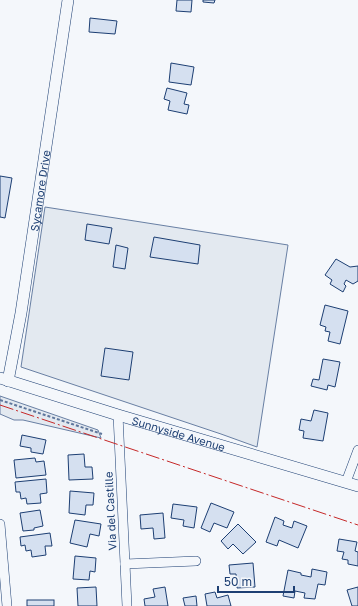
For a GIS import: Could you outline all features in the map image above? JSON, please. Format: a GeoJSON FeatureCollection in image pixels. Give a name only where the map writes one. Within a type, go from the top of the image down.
{"type":"FeatureCollection","features":[{"type":"Feature","properties":{"kind":"street","name":"Sycamore Drive"},"geometry":{"type":"LineString","coordinates":[[4,379],[21,313],[68,0]]}},
{"type":"Feature","properties":{"kind":"street","name":"Sunnyside Avenue"},"geometry":{"type":"LineString","coordinates":[[4,379],[118,415],[358,486]]}},
{"type":"Feature","properties":{"kind":"street","name":"Via del Castille"},"geometry":{"type":"LineString","coordinates":[[118,415],[127,606]]}},
{"type":"Feature","properties":{"kind":"street"},"geometry":{"type":"LineString","coordinates":[[346,482],[358,450]]}},
{"type":"Feature","properties":{"kind":"street"},"geometry":{"type":"LineString","coordinates":[[0,524],[7,606]]}},
{"type":"Feature","properties":{"kind":"street"},"geometry":{"type":"LineString","coordinates":[[124,564],[196,561]]}},
{"type":"Feature","properties":{"kind":"path"},"geometry":{"type":"LineString","coordinates":[[0,400],[102,434]]}},
{"type":"Feature","properties":{"kind":"shaded area"},"geometry":{"type":"Polygon","coordinates":[[[45,207],[288,245],[257,447],[21,367],[45,207]]]}},
{"type":"Feature","properties":{"kind":"shaded area"},"geometry":{"type":"Polygon","coordinates":[[[0,396],[98,430],[101,438],[23,420],[14,420],[0,414],[0,396]]]}},
{"type":"Feature","properties":{"kind":"building"},"geometry":{"type":"Polygon","coordinates":[[[177,0],[192,0],[191,12],[176,11],[177,0]]]}},
{"type":"Feature","properties":{"kind":"building"},"geometry":{"type":"Polygon","coordinates":[[[203,0],[215,0],[214,3],[203,2],[203,0]]]}},
{"type":"Feature","properties":{"kind":"building"},"geometry":{"type":"Polygon","coordinates":[[[90,18],[117,21],[115,34],[89,32],[90,18]]]}},
{"type":"Feature","properties":{"kind":"building"},"geometry":{"type":"Polygon","coordinates":[[[171,63],[194,67],[191,85],[169,82],[171,63]]]}},
{"type":"Feature","properties":{"kind":"building"},"geometry":{"type":"Polygon","coordinates":[[[167,88],[187,93],[184,104],[189,105],[187,114],[168,110],[170,101],[164,99],[167,88]]]}},
{"type":"Feature","properties":{"kind":"building"},"geometry":{"type":"Polygon","coordinates":[[[0,176],[12,178],[5,218],[0,217],[0,176]]]}},
{"type":"Feature","properties":{"kind":"building"},"geometry":{"type":"Polygon","coordinates":[[[87,224],[112,228],[109,244],[85,240],[87,224]]]}},
{"type":"Feature","properties":{"kind":"building"},"geometry":{"type":"Polygon","coordinates":[[[154,237],[200,245],[198,264],[150,257],[154,237]]]}},
{"type":"Feature","properties":{"kind":"building"},"geometry":{"type":"Polygon","coordinates":[[[116,245],[128,248],[125,269],[113,267],[116,245]]]}},
{"type":"Feature","properties":{"kind":"building"},"geometry":{"type":"Polygon","coordinates":[[[336,259],[350,267],[358,266],[358,281],[353,284],[346,280],[344,284],[346,286],[343,292],[330,284],[332,280],[325,275],[336,259]]]}},
{"type":"Feature","properties":{"kind":"building"},"geometry":{"type":"Polygon","coordinates":[[[325,305],[348,311],[340,344],[328,341],[330,332],[325,331],[326,327],[320,325],[325,305]]]}},
{"type":"Feature","properties":{"kind":"building"},"geometry":{"type":"Polygon","coordinates":[[[105,348],[133,352],[129,380],[101,376],[105,348]]]}},
{"type":"Feature","properties":{"kind":"building"},"geometry":{"type":"Polygon","coordinates":[[[323,359],[340,362],[335,387],[328,385],[327,390],[311,386],[313,379],[319,380],[323,359]]]}},
{"type":"Feature","properties":{"kind":"building"},"geometry":{"type":"Polygon","coordinates":[[[314,410],[328,413],[323,441],[303,438],[304,431],[299,430],[301,419],[311,421],[314,410]]]}},
{"type":"Feature","properties":{"kind":"building"},"geometry":{"type":"Polygon","coordinates":[[[22,435],[46,440],[43,454],[31,452],[31,448],[20,446],[22,435]]]}},
{"type":"Feature","properties":{"kind":"building"},"geometry":{"type":"Polygon","coordinates":[[[84,454],[85,467],[92,467],[93,479],[69,480],[68,455],[84,454]]]}},
{"type":"Feature","properties":{"kind":"building"},"geometry":{"type":"Polygon","coordinates":[[[35,458],[36,462],[44,461],[46,475],[16,478],[14,460],[35,458]]]}},
{"type":"Feature","properties":{"kind":"building"},"geometry":{"type":"Polygon","coordinates":[[[46,479],[47,493],[40,494],[41,503],[27,504],[26,498],[21,499],[20,492],[16,492],[15,482],[46,479]]]}},
{"type":"Feature","properties":{"kind":"building"},"geometry":{"type":"Polygon","coordinates":[[[70,491],[94,493],[93,505],[86,505],[85,515],[69,513],[70,491]]]}},
{"type":"Feature","properties":{"kind":"building"},"geometry":{"type":"Polygon","coordinates":[[[211,503],[234,512],[227,528],[214,523],[210,532],[201,528],[211,503]]]}},
{"type":"Feature","properties":{"kind":"building"},"geometry":{"type":"Polygon","coordinates":[[[173,504],[197,507],[194,528],[183,526],[184,520],[171,518],[173,504]]]}},
{"type":"Feature","properties":{"kind":"building"},"geometry":{"type":"Polygon","coordinates":[[[40,510],[43,526],[34,528],[34,530],[23,531],[20,513],[40,510]]]}},
{"type":"Feature","properties":{"kind":"building"},"geometry":{"type":"Polygon","coordinates":[[[163,513],[165,538],[154,539],[153,528],[141,529],[140,515],[163,513]]]}},
{"type":"Feature","properties":{"kind":"building"},"geometry":{"type":"Polygon","coordinates":[[[275,517],[284,521],[283,525],[292,528],[294,521],[307,526],[298,548],[279,540],[277,546],[266,542],[275,517]]]}},
{"type":"Feature","properties":{"kind":"building"},"geometry":{"type":"Polygon","coordinates":[[[75,520],[101,524],[99,536],[90,534],[87,547],[70,543],[75,520]]]}},
{"type":"Feature","properties":{"kind":"building"},"geometry":{"type":"Polygon","coordinates":[[[238,524],[256,542],[243,554],[233,544],[228,549],[221,541],[238,524]]]}},
{"type":"Feature","properties":{"kind":"building"},"geometry":{"type":"Polygon","coordinates":[[[50,533],[52,546],[45,546],[46,555],[32,557],[31,550],[26,551],[25,545],[21,546],[20,537],[50,533]]]}},
{"type":"Feature","properties":{"kind":"building"},"geometry":{"type":"Polygon","coordinates":[[[339,539],[357,542],[355,551],[358,552],[358,566],[348,564],[348,560],[342,559],[344,552],[337,551],[339,539]]]}},
{"type":"Feature","properties":{"kind":"building"},"geometry":{"type":"Polygon","coordinates":[[[75,556],[96,558],[95,572],[90,571],[89,580],[73,579],[75,556]]]}},
{"type":"Feature","properties":{"kind":"building"},"geometry":{"type":"Polygon","coordinates":[[[253,563],[255,587],[237,588],[236,574],[230,574],[229,565],[253,563]]]}},
{"type":"Feature","properties":{"kind":"building"},"geometry":{"type":"Polygon","coordinates":[[[312,569],[327,572],[325,585],[318,584],[315,599],[304,598],[305,593],[295,591],[294,598],[283,596],[288,570],[311,577],[312,569]]]}},
{"type":"Feature","properties":{"kind":"building"},"geometry":{"type":"Polygon","coordinates":[[[96,587],[97,606],[78,606],[77,588],[96,587]]]}},
{"type":"Feature","properties":{"kind":"building"},"geometry":{"type":"Polygon","coordinates":[[[165,587],[168,606],[145,606],[144,599],[155,597],[153,589],[165,587]]]}},
{"type":"Feature","properties":{"kind":"building"},"geometry":{"type":"Polygon","coordinates":[[[358,587],[358,606],[352,606],[347,590],[358,587]]]}},
{"type":"Feature","properties":{"kind":"building"},"geometry":{"type":"Polygon","coordinates":[[[215,592],[217,598],[228,595],[231,606],[207,606],[205,594],[215,592]]]}},
{"type":"Feature","properties":{"kind":"building"},"geometry":{"type":"Polygon","coordinates":[[[196,596],[197,606],[185,606],[183,598],[196,596]]]}},
{"type":"Feature","properties":{"kind":"building"},"geometry":{"type":"Polygon","coordinates":[[[27,600],[54,600],[54,606],[27,606],[27,600]]]}},
{"type":"Feature","properties":{"kind":"power"},"geometry":{"type":"LineString","coordinates":[[0,405],[358,525]]}}]}
